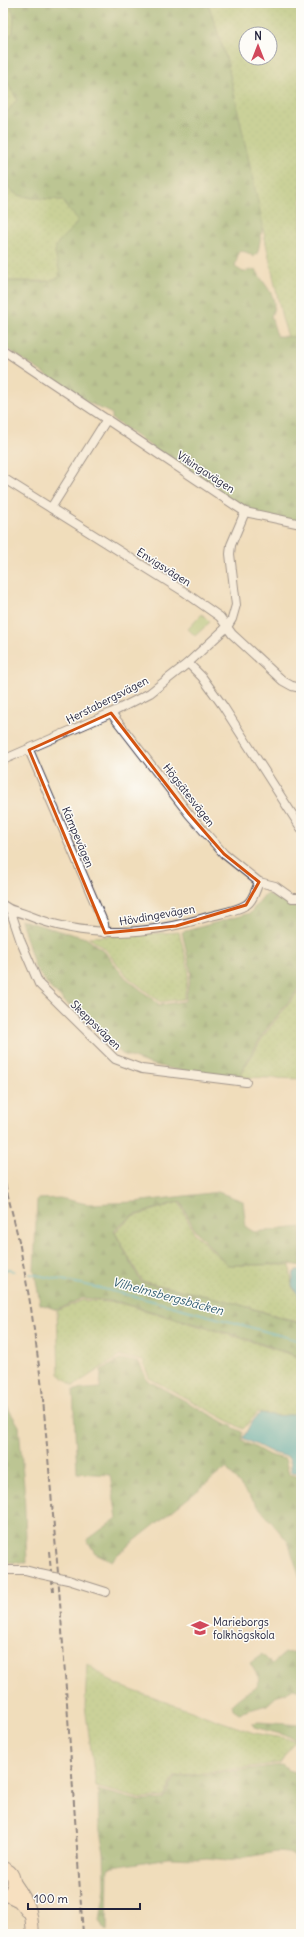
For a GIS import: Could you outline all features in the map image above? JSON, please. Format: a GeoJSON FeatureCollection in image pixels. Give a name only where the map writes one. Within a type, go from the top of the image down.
{"type":"FeatureCollection","features":[{"type":"Feature","properties":{"kind":"street","name":"Vikingavägen"},"geometry":{"type":"LineString","coordinates":[[3,350],[245,512],[301,524]]}},
{"type":"Feature","properties":{"kind":"street"},"geometry":{"type":"LineString","coordinates":[[51,508],[107,419]]}},
{"type":"Feature","properties":{"kind":"street","name":"Envigsvägen"},"geometry":{"type":"LineString","coordinates":[[3,478],[183,591],[220,617],[232,634],[283,681],[301,688]]}},
{"type":"Feature","properties":{"kind":"street","name":"Herstabergsvägen"},"geometry":{"type":"LineString","coordinates":[[3,760],[29,750],[111,713],[150,693],[188,663],[227,627],[232,618],[236,605],[230,554],[231,545],[245,512]]}},
{"type":"Feature","properties":{"kind":"street"},"geometry":{"type":"LineString","coordinates":[[188,663],[202,677],[223,706],[301,828]]}},
{"type":"Feature","properties":{"kind":"street","name":"Högsätesvägen"},"geometry":{"type":"LineString","coordinates":[[111,713],[189,814],[224,854],[259,882]]}},
{"type":"Feature","properties":{"kind":"street","name":"Kämpevägen"},"geometry":{"type":"LineString","coordinates":[[29,750],[104,924],[105,933]]}},
{"type":"Feature","properties":{"kind":"street"},"geometry":{"type":"LineString","coordinates":[[259,882],[275,886],[292,898],[301,898]]}},
{"type":"Feature","properties":{"kind":"street","name":"Hövdingevägen"},"geometry":{"type":"LineString","coordinates":[[3,905],[11,912],[23,913],[42,921],[80,931],[120,933],[176,926],[246,905],[255,893],[259,882]]}},
{"type":"Feature","properties":{"kind":"street","name":"Skeppsvägen"},"geometry":{"type":"LineString","coordinates":[[11,912],[21,942],[39,984],[114,1059],[142,1069],[246,1082]]}},
{"type":"Feature","properties":{"kind":"street"},"geometry":{"type":"LineString","coordinates":[[3,1570],[25,1570],[68,1580],[106,1592]]}},
{"type":"Feature","properties":{"kind":"street"},"geometry":{"type":"LineString","coordinates":[[3,1868],[12,1874],[14,1882],[27,1899],[31,1910],[33,1929]]}},
{"type":"Feature","properties":{"kind":"street"},"geometry":{"type":"LineString","coordinates":[[14,1882],[12,1888],[4,1895],[19,1901],[27,1911],[33,1929]]}},
{"type":"Feature","properties":{"kind":"highlighted area"},"geometry":{"type":"Polygon","coordinates":[[[111,713],[189,814],[224,854],[259,882],[246,905],[176,926],[105,933],[29,750],[111,713]]]}},
{"type":"Feature","properties":{"kind":"green space"},"geometry":{"type":"Polygon","coordinates":[[[3,3],[10,3],[14,17],[13,33],[3,42],[3,3]]]}},
{"type":"Feature","properties":{"kind":"green space"},"geometry":{"type":"Polygon","coordinates":[[[10,3],[208,3],[227,61],[263,225],[258,252],[254,257],[246,252],[239,251],[235,267],[243,272],[256,269],[270,292],[274,303],[274,309],[271,316],[277,336],[301,337],[301,523],[243,511],[112,419],[112,414],[85,401],[3,346],[3,281],[42,282],[60,277],[55,252],[56,247],[61,239],[73,228],[78,219],[67,208],[63,200],[17,195],[9,188],[3,187],[3,117],[17,100],[3,74],[3,42],[13,33],[14,17],[10,3]]]}},
{"type":"Feature","properties":{"kind":"green space"},"geometry":{"type":"Polygon","coordinates":[[[208,3],[301,3],[301,337],[288,337],[282,318],[227,61],[208,3]]]}},
{"type":"Feature","properties":{"kind":"green space"},"geometry":{"type":"Polygon","coordinates":[[[3,74],[17,100],[3,117],[3,74]]]}},
{"type":"Feature","properties":{"kind":"green space"},"geometry":{"type":"Polygon","coordinates":[[[3,187],[9,188],[17,195],[63,200],[67,208],[78,219],[76,226],[55,252],[60,268],[60,277],[49,281],[3,281],[3,187]]]}},
{"type":"Feature","properties":{"kind":"green space"},"geometry":{"type":"Polygon","coordinates":[[[202,614],[210,622],[195,636],[188,629],[202,614]]]}},
{"type":"Feature","properties":{"kind":"green space"},"geometry":{"type":"Polygon","coordinates":[[[266,893],[292,907],[301,908],[301,986],[263,1034],[238,1077],[182,1071],[150,1064],[122,1054],[51,989],[35,968],[21,920],[86,938],[104,951],[126,978],[160,1005],[185,1001],[191,972],[182,932],[250,913],[266,893]]]}},
{"type":"Feature","properties":{"kind":"green space"},"geometry":{"type":"Polygon","coordinates":[[[179,932],[189,971],[184,999],[160,1002],[128,977],[105,949],[88,937],[179,932]]]}},
{"type":"Feature","properties":{"kind":"green space"},"geometry":{"type":"Polygon","coordinates":[[[301,988],[301,1079],[239,1077],[264,1035],[301,988]]]}},
{"type":"Feature","properties":{"kind":"green space"},"geometry":{"type":"Polygon","coordinates":[[[218,1192],[243,1201],[246,1227],[254,1232],[301,1227],[301,1266],[290,1264],[228,1265],[195,1231],[180,1201],[132,1216],[114,1231],[141,1282],[224,1300],[301,1324],[301,1357],[238,1336],[119,1302],[83,1298],[57,1310],[40,1304],[34,1269],[37,1199],[60,1198],[87,1204],[134,1202],[218,1192]]]}},
{"type":"Feature","properties":{"kind":"green space"},"geometry":{"type":"Polygon","coordinates":[[[179,1202],[194,1233],[228,1265],[290,1265],[292,1287],[301,1298],[301,1323],[225,1300],[142,1281],[115,1232],[132,1217],[179,1202]]]}},
{"type":"Feature","properties":{"kind":"green space"},"geometry":{"type":"Polygon","coordinates":[[[83,1300],[119,1303],[237,1337],[301,1358],[301,1410],[299,1415],[278,1417],[258,1412],[243,1429],[149,1378],[143,1361],[120,1356],[73,1386],[59,1374],[57,1311],[83,1300]]]}},
{"type":"Feature","properties":{"kind":"green space"},"geometry":{"type":"Polygon","coordinates":[[[121,1359],[139,1362],[147,1380],[242,1432],[242,1440],[269,1455],[285,1459],[289,1474],[301,1477],[301,1581],[288,1542],[226,1468],[117,1555],[112,1561],[95,1553],[87,1540],[117,1518],[110,1475],[77,1473],[73,1390],[100,1388],[101,1370],[121,1359]]]}},
{"type":"Feature","properties":{"kind":"green space"},"geometry":{"type":"Polygon","coordinates":[[[3,1400],[19,1426],[24,1485],[27,1563],[3,1562],[3,1400]]]}},
{"type":"Feature","properties":{"kind":"green space"},"geometry":{"type":"Polygon","coordinates":[[[294,1652],[301,1654],[301,1690],[293,1688],[278,1695],[267,1705],[239,1713],[233,1709],[232,1704],[242,1695],[254,1689],[260,1680],[250,1663],[262,1654],[272,1664],[285,1653],[294,1652]]]}},
{"type":"Feature","properties":{"kind":"green space"},"geometry":{"type":"Polygon","coordinates":[[[87,1664],[117,1685],[254,1733],[295,1740],[280,1763],[174,1777],[164,1797],[141,1799],[96,1787],[85,1706],[87,1664]]]}},
{"type":"Feature","properties":{"kind":"green space"},"geometry":{"type":"Polygon","coordinates":[[[259,1722],[301,1725],[301,1741],[254,1727],[252,1723],[259,1722]]]}},
{"type":"Feature","properties":{"kind":"green space"},"geometry":{"type":"Polygon","coordinates":[[[282,1765],[288,1770],[301,1774],[301,1859],[288,1853],[277,1852],[228,1860],[207,1858],[168,1858],[108,1868],[107,1931],[103,1928],[100,1920],[105,1888],[104,1853],[99,1827],[98,1790],[140,1801],[164,1799],[175,1778],[282,1765]]]}},
{"type":"Feature","properties":{"kind":"water"},"geometry":{"type":"Polygon","coordinates":[[[301,1269],[301,1299],[292,1285],[294,1272],[301,1269]]]}},
{"type":"Feature","properties":{"kind":"water"},"geometry":{"type":"Polygon","coordinates":[[[301,1410],[301,1473],[291,1472],[291,1464],[288,1457],[273,1453],[243,1438],[251,1423],[260,1413],[281,1416],[296,1413],[301,1410]]]}},
{"type":"Feature","properties":{"kind":"waterway","name":"Vilhelmsbergsbäcken"},"geometry":{"type":"LineString","coordinates":[[3,1269],[14,1271]]}},
{"type":"Feature","properties":{"kind":"waterway","name":"Vilhelmsbergsbäcken"},"geometry":{"type":"LineString","coordinates":[[30,1274],[64,1280],[132,1296],[301,1341]]}},
{"type":"Feature","properties":{"kind":"railway"},"geometry":{"type":"LineString","coordinates":[[3,1175],[19,1241],[31,1308],[42,1388],[58,1573],[83,1934]]}},
{"type":"Feature","properties":{"kind":"railway"},"geometry":{"type":"LineString","coordinates":[[49,1551],[53,1591]]}},
{"type":"Feature","properties":{"kind":"place","name":"Marieborgs folkhögskola"},"geometry":{"type":"Point","coordinates":[200,1628]}}]}
